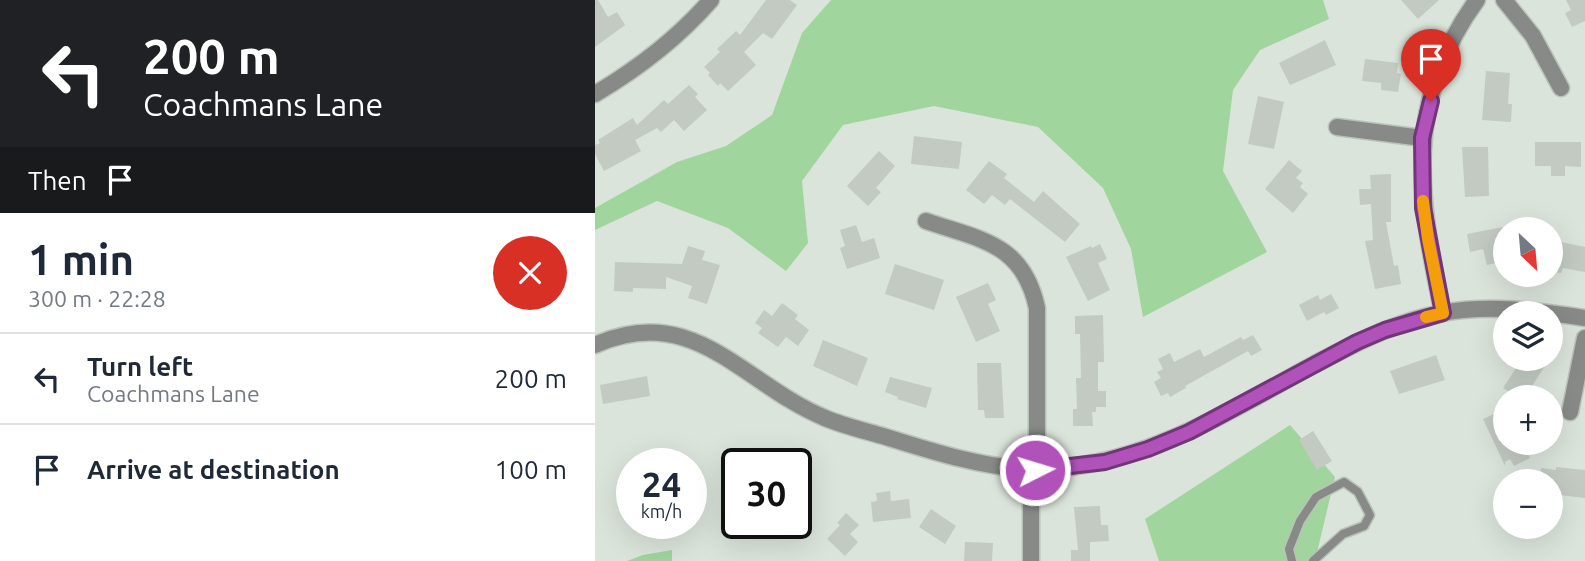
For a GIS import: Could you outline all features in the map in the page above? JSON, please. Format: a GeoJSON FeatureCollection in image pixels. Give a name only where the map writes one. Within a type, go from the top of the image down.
{"type":"FeatureCollection","features":[{"type":"Feature","properties":{"kind":"street"},"geometry":{"type":"LineString","coordinates":[[595,94],[665,47],[711,0]]}},
{"type":"Feature","properties":{"kind":"street"},"geometry":{"type":"LineString","coordinates":[[1443,313],[1423,208],[1422,138],[1447,46],[1477,0]]}},
{"type":"Feature","properties":{"kind":"street"},"geometry":{"type":"LineString","coordinates":[[1503,0],[1533,36],[1560,88]]}},
{"type":"Feature","properties":{"kind":"street"},"geometry":{"type":"LineString","coordinates":[[1337,127],[1422,138]]}},
{"type":"Feature","properties":{"kind":"street"},"geometry":{"type":"LineString","coordinates":[[926,221],[996,246],[1013,258],[1029,282],[1037,308],[1031,561]]}},
{"type":"Feature","properties":{"kind":"street"},"geometry":{"type":"LineString","coordinates":[[595,345],[613,337],[640,332],[667,333],[694,340],[718,352],[800,407],[827,419],[948,456],[1035,470],[1105,462],[1148,449],[1189,432],[1357,342],[1385,330],[1443,313],[1505,309],[1585,318]]}},
{"type":"Feature","properties":{"kind":"street"},"geometry":{"type":"LineString","coordinates":[[1570,412],[1585,338]]}},
{"type":"Feature","properties":{"kind":"lane"},"geometry":{"type":"LineString","coordinates":[[1292,561],[1289,549],[1305,513],[1316,497],[1344,482],[1358,492],[1370,514],[1364,526],[1343,534],[1313,561]]}},
{"type":"Feature","properties":{"kind":"green space"},"geometry":{"type":"Polygon","coordinates":[[[831,0],[1323,0],[1329,19],[1260,50],[1233,90],[1223,171],[1267,252],[1143,317],[1131,249],[1103,188],[1038,127],[934,106],[843,125],[802,181],[808,243],[786,271],[728,228],[657,201],[595,230],[595,208],[677,162],[726,146],[772,115],[802,33],[831,0]]]}},
{"type":"Feature","properties":{"kind":"green space"},"geometry":{"type":"Polygon","coordinates":[[[1290,425],[1335,477],[1315,561],[1159,561],[1145,519],[1290,425]]]}},
{"type":"Feature","properties":{"kind":"green space"},"geometry":{"type":"Polygon","coordinates":[[[672,550],[672,561],[627,561],[643,555],[672,550]]]}},
{"type":"Feature","properties":{"kind":"building"},"geometry":{"type":"Polygon","coordinates":[[[595,0],[598,0],[608,17],[617,12],[625,25],[595,47],[595,0]]]}},
{"type":"Feature","properties":{"kind":"building"},"geometry":{"type":"Polygon","coordinates":[[[766,0],[790,0],[797,5],[772,39],[763,33],[744,52],[756,65],[728,91],[720,83],[718,86],[704,67],[720,52],[717,49],[736,31],[740,35],[766,0]]]}},
{"type":"Feature","properties":{"kind":"building"},"geometry":{"type":"Polygon","coordinates":[[[1401,0],[1439,0],[1418,19],[1401,0]]]}},
{"type":"Feature","properties":{"kind":"building"},"geometry":{"type":"Polygon","coordinates":[[[1566,0],[1585,0],[1585,21],[1572,27],[1565,13],[1571,10],[1566,0]]]}},
{"type":"Feature","properties":{"kind":"building"},"geometry":{"type":"Polygon","coordinates":[[[1325,40],[1336,65],[1290,85],[1279,63],[1325,40]]]}},
{"type":"Feature","properties":{"kind":"building"},"geometry":{"type":"Polygon","coordinates":[[[1365,59],[1398,63],[1397,73],[1401,74],[1398,92],[1381,90],[1381,83],[1362,81],[1365,59]]]}},
{"type":"Feature","properties":{"kind":"building"},"geometry":{"type":"Polygon","coordinates":[[[1486,71],[1510,73],[1508,104],[1512,104],[1511,122],[1482,120],[1486,71]]]}},
{"type":"Feature","properties":{"kind":"building"},"geometry":{"type":"Polygon","coordinates":[[[689,85],[698,94],[695,97],[707,110],[684,131],[674,120],[661,132],[657,128],[635,140],[641,151],[604,171],[595,154],[595,145],[600,143],[598,140],[633,118],[637,125],[664,100],[668,104],[689,85]]]}},
{"type":"Feature","properties":{"kind":"building"},"geometry":{"type":"Polygon","coordinates":[[[1258,96],[1284,102],[1274,149],[1248,144],[1258,96]]]}},
{"type":"Feature","properties":{"kind":"building"},"geometry":{"type":"Polygon","coordinates":[[[914,136],[962,142],[959,169],[911,164],[914,136]]]}},
{"type":"Feature","properties":{"kind":"building"},"geometry":{"type":"Polygon","coordinates":[[[1535,142],[1581,142],[1581,167],[1565,166],[1565,176],[1551,176],[1551,166],[1535,166],[1535,142]]]}},
{"type":"Feature","properties":{"kind":"building"},"geometry":{"type":"Polygon","coordinates":[[[1462,147],[1488,147],[1489,196],[1465,197],[1462,147]]]}},
{"type":"Feature","properties":{"kind":"building"},"geometry":{"type":"Polygon","coordinates":[[[879,151],[895,166],[876,188],[881,192],[868,206],[847,186],[879,151]]]}},
{"type":"Feature","properties":{"kind":"building"},"geometry":{"type":"Polygon","coordinates":[[[1289,160],[1302,171],[1296,178],[1303,183],[1300,187],[1308,194],[1293,213],[1265,189],[1289,160]]]}},
{"type":"Feature","properties":{"kind":"building"},"geometry":{"type":"Polygon","coordinates":[[[989,161],[1007,174],[1004,178],[1034,202],[1043,191],[1080,224],[1065,242],[1010,199],[1005,205],[992,195],[984,204],[966,190],[989,161]]]}},
{"type":"Feature","properties":{"kind":"building"},"geometry":{"type":"Polygon","coordinates":[[[1391,174],[1391,222],[1386,222],[1394,266],[1398,265],[1401,284],[1375,289],[1365,241],[1373,240],[1371,204],[1360,205],[1359,189],[1371,189],[1370,175],[1391,174]]]}},
{"type":"Feature","properties":{"kind":"building"},"geometry":{"type":"Polygon","coordinates":[[[856,225],[862,242],[874,238],[880,258],[847,269],[840,248],[845,246],[840,230],[856,225]]]}},
{"type":"Feature","properties":{"kind":"building"},"geometry":{"type":"Polygon","coordinates":[[[1493,229],[1493,264],[1487,265],[1483,249],[1470,252],[1467,234],[1493,229]]]}},
{"type":"Feature","properties":{"kind":"building"},"geometry":{"type":"Polygon","coordinates":[[[1563,242],[1585,247],[1585,272],[1563,268],[1563,242]]]}},
{"type":"Feature","properties":{"kind":"building"},"geometry":{"type":"Polygon","coordinates":[[[1100,244],[1107,259],[1098,263],[1110,290],[1088,301],[1066,257],[1100,244]]]}},
{"type":"Feature","properties":{"kind":"building"},"geometry":{"type":"Polygon","coordinates":[[[688,246],[705,251],[702,260],[720,265],[707,304],[688,298],[692,286],[666,277],[666,289],[633,288],[633,292],[614,291],[615,262],[682,264],[688,246]]]}},
{"type":"Feature","properties":{"kind":"building"},"geometry":{"type":"Polygon","coordinates":[[[895,264],[944,280],[934,310],[885,294],[895,264]]]}},
{"type":"Feature","properties":{"kind":"building"},"geometry":{"type":"Polygon","coordinates":[[[988,283],[996,300],[988,304],[1000,331],[976,342],[956,297],[988,283]]]}},
{"type":"Feature","properties":{"kind":"building"},"geometry":{"type":"Polygon","coordinates":[[[1331,294],[1339,308],[1307,321],[1299,305],[1318,295],[1320,300],[1331,294]]]}},
{"type":"Feature","properties":{"kind":"building"},"geometry":{"type":"Polygon","coordinates":[[[782,303],[798,315],[795,319],[809,330],[798,346],[786,337],[778,347],[758,333],[762,328],[755,323],[764,310],[772,316],[782,303]]]}},
{"type":"Feature","properties":{"kind":"building"},"geometry":{"type":"Polygon","coordinates":[[[1103,315],[1104,362],[1098,362],[1098,391],[1106,391],[1106,407],[1096,407],[1096,412],[1092,412],[1093,426],[1073,426],[1073,409],[1077,409],[1076,378],[1081,378],[1080,334],[1075,334],[1075,316],[1103,315]]]}},
{"type":"Feature","properties":{"kind":"building"},"geometry":{"type":"Polygon","coordinates":[[[1253,335],[1262,350],[1251,356],[1248,351],[1170,397],[1168,393],[1161,396],[1154,382],[1161,378],[1157,372],[1163,369],[1158,359],[1170,353],[1174,362],[1200,349],[1204,357],[1241,337],[1243,340],[1253,335]]]}},
{"type":"Feature","properties":{"kind":"building"},"geometry":{"type":"Polygon","coordinates":[[[823,340],[868,358],[857,386],[813,366],[823,340]]]}},
{"type":"Feature","properties":{"kind":"building"},"geometry":{"type":"Polygon","coordinates":[[[1436,355],[1445,380],[1399,394],[1390,371],[1436,355]]]}},
{"type":"Feature","properties":{"kind":"building"},"geometry":{"type":"Polygon","coordinates":[[[977,363],[1001,363],[1004,418],[985,418],[984,410],[978,410],[977,363]]]}},
{"type":"Feature","properties":{"kind":"building"},"geometry":{"type":"Polygon","coordinates":[[[1514,371],[1542,371],[1533,385],[1505,385],[1514,371]]]}},
{"type":"Feature","properties":{"kind":"building"},"geometry":{"type":"Polygon","coordinates":[[[647,376],[650,396],[603,404],[600,385],[647,376]]]}},
{"type":"Feature","properties":{"kind":"building"},"geometry":{"type":"Polygon","coordinates":[[[890,377],[932,388],[926,408],[897,399],[898,397],[885,392],[890,377]]]}},
{"type":"Feature","properties":{"kind":"building"},"geometry":{"type":"Polygon","coordinates":[[[1493,414],[1493,440],[1483,419],[1493,414]]]}},
{"type":"Feature","properties":{"kind":"building"},"geometry":{"type":"Polygon","coordinates":[[[1313,431],[1332,461],[1317,470],[1299,440],[1313,431]]]}},
{"type":"Feature","properties":{"kind":"building"},"geometry":{"type":"Polygon","coordinates":[[[1500,455],[1529,455],[1530,458],[1514,466],[1510,459],[1505,462],[1505,466],[1500,455]]]}},
{"type":"Feature","properties":{"kind":"building"},"geometry":{"type":"Polygon","coordinates":[[[1556,467],[1585,470],[1585,498],[1563,495],[1563,469],[1556,467]]]}},
{"type":"Feature","properties":{"kind":"building"},"geometry":{"type":"Polygon","coordinates":[[[890,491],[891,501],[909,499],[911,518],[873,522],[871,502],[877,501],[876,493],[890,491]]]}},
{"type":"Feature","properties":{"kind":"building"},"geometry":{"type":"Polygon","coordinates":[[[1100,506],[1101,525],[1108,525],[1109,541],[1090,542],[1090,561],[1071,561],[1071,550],[1078,550],[1074,507],[1100,506]]]}},
{"type":"Feature","properties":{"kind":"building"},"geometry":{"type":"Polygon","coordinates":[[[931,509],[956,526],[945,544],[919,527],[931,509]]]}},
{"type":"Feature","properties":{"kind":"building"},"geometry":{"type":"Polygon","coordinates":[[[846,513],[859,525],[850,534],[858,542],[845,556],[827,539],[840,525],[837,523],[846,513]]]}},
{"type":"Feature","properties":{"kind":"building"},"geometry":{"type":"Polygon","coordinates":[[[965,542],[993,543],[992,561],[964,561],[965,542]]]}},
{"type":"Feature","properties":{"kind":"slow traffic"},"geometry":{"type":"LineString","coordinates":[[1423,201],[1443,313],[1426,317]]}},
{"type":"Feature","properties":{"kind":"route"},"geometry":{"type":"LineString","coordinates":[[1035,470],[1105,462],[1148,449],[1189,432],[1357,342],[1419,318],[1443,313],[1423,208],[1422,138],[1431,101]]}}]}
